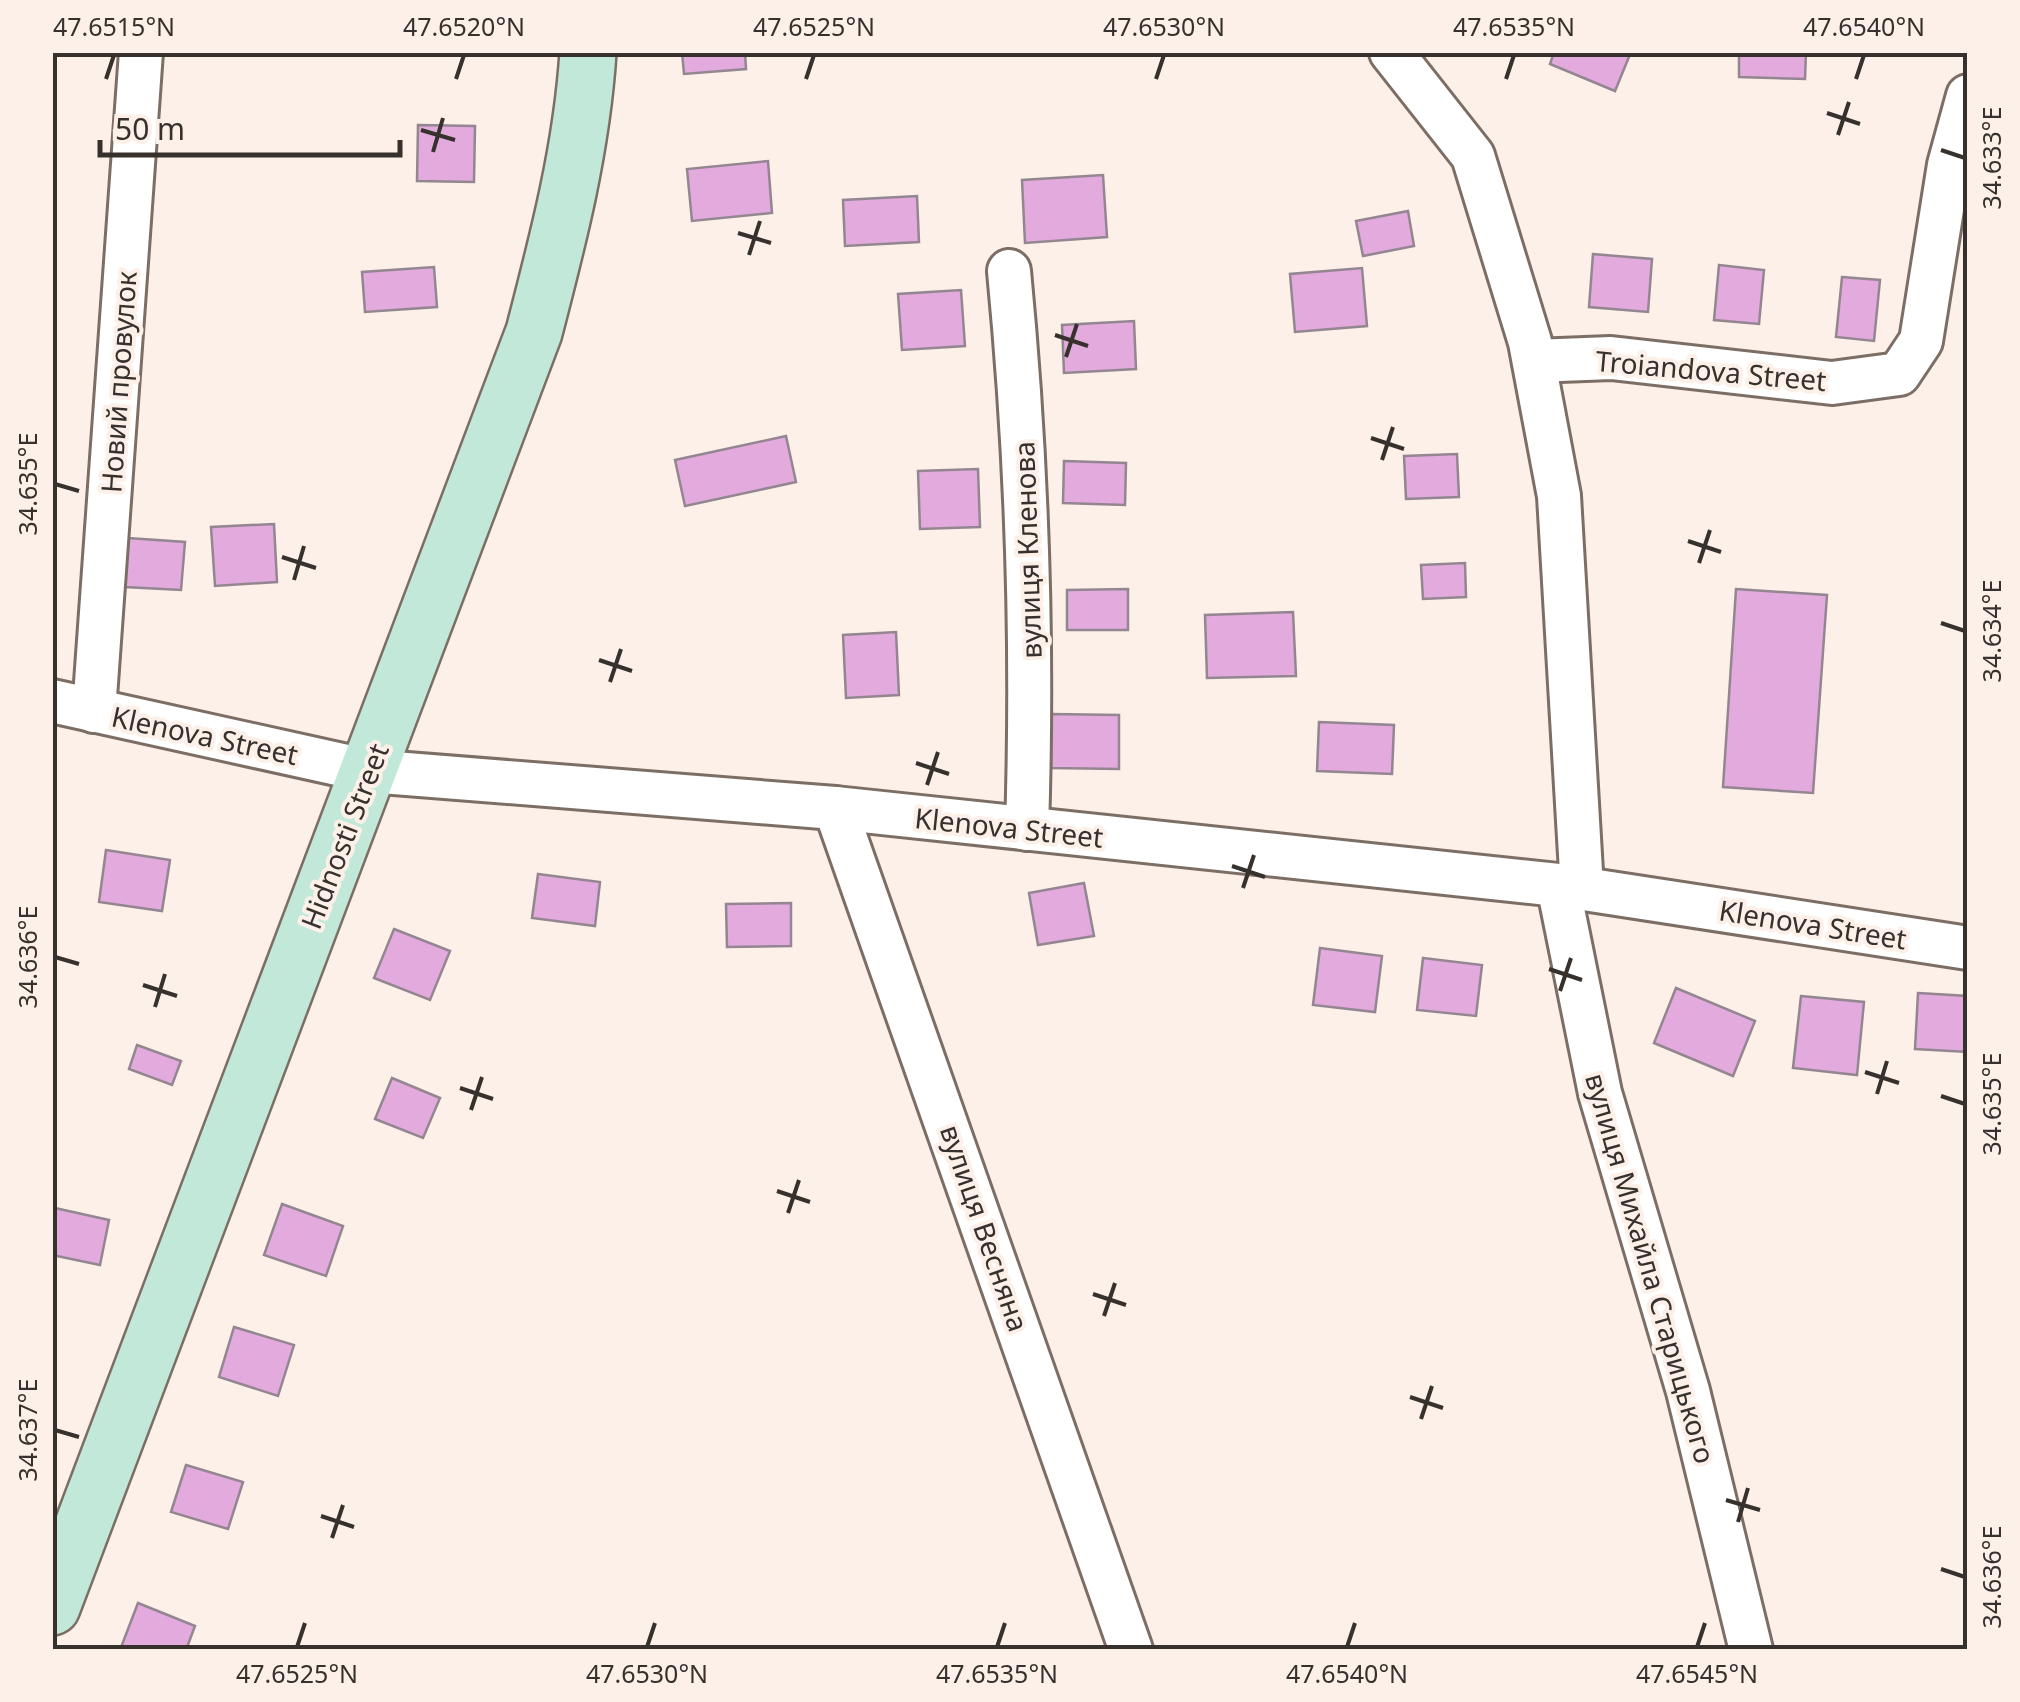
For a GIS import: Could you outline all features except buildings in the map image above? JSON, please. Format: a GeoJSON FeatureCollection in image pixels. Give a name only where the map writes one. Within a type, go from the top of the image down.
{"type":"FeatureCollection","features":[{"type":"Feature","properties":{"kind":"street","name":"Новий провулок"},"geometry":{"type":"LineString","coordinates":[[94,711],[142,52]]}},
{"type":"Feature","properties":{"kind":"street","name":"Hidnosti Street"},"geometry":{"type":"LineString","coordinates":[[52,1607],[534,332],[566,213],[585,98],[588,52]]}},
{"type":"Feature","properties":{"kind":"street","name":"вулиця Михайла Старицького"},"geometry":{"type":"LineString","coordinates":[[1391,52],[1474,156],[1534,362],[1559,496],[1570,887],[1600,1093],[1688,1391],[1751,1650]]}},
{"type":"Feature","properties":{"kind":"street","name":"Troiandova Street"},"geometry":{"type":"LineString","coordinates":[[1534,362],[1611,358],[1832,383],[1899,374],[1921,341],[1949,165],[1968,96]]}},
{"type":"Feature","properties":{"kind":"street","name":"вулиця Кленова"},"geometry":{"type":"LineString","coordinates":[[1009,272],[1020,394],[1032,678],[1027,829]]}},
{"type":"Feature","properties":{"kind":"street","name":"Klenova Street"},"geometry":{"type":"LineString","coordinates":[[52,701],[368,771],[835,808],[1570,887],[1968,948]]}},
{"type":"Feature","properties":{"kind":"street","name":"вулиця Весняна"},"geometry":{"type":"LineString","coordinates":[[835,808],[1131,1650]]}}]}
